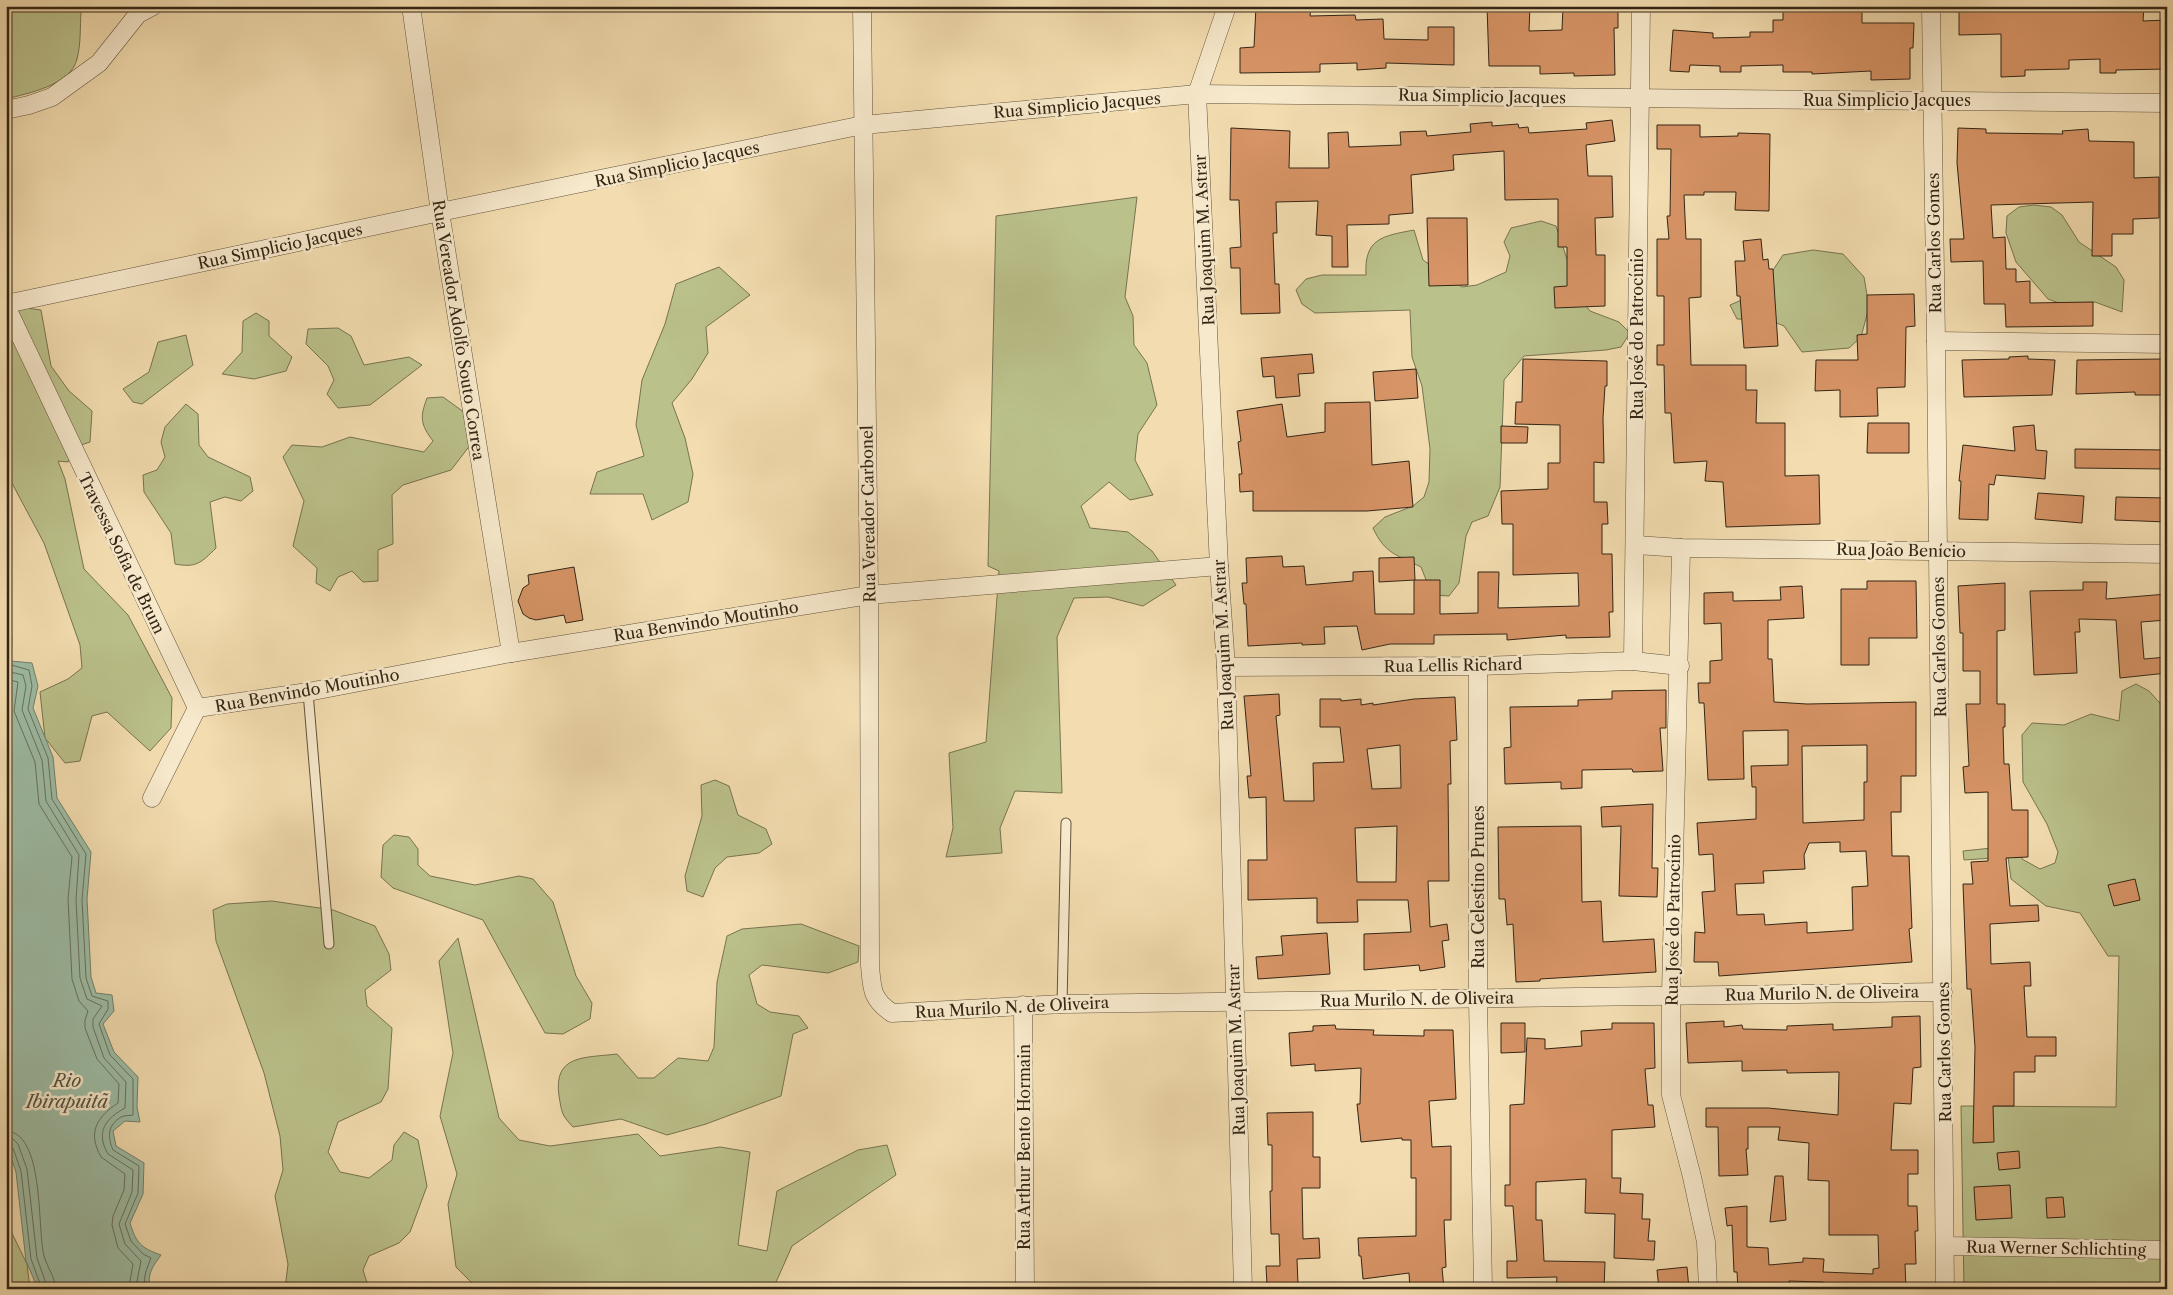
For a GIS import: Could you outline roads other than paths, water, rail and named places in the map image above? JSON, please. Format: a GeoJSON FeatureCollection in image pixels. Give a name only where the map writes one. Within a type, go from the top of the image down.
{"type":"FeatureCollection","features":[{"type":"Feature","properties":{"kind":"street"},"geometry":{"type":"LineString","coordinates":[[6,110],[52,97],[99,63],[138,14],[153,6]]}},
{"type":"Feature","properties":{"kind":"street","name":"Rua Vereador Adolfo Souto Correa"},"geometry":{"type":"LineString","coordinates":[[411,6],[440,212],[511,653]]}},
{"type":"Feature","properties":{"kind":"street","name":"Rua Vereador Carbonel"},"geometry":{"type":"LineString","coordinates":[[862,6],[869,595],[870,965],[873,993],[881,1005],[892,1013]]}},
{"type":"Feature","properties":{"kind":"street","name":"Rua Joaquim M. Astrar"},"geometry":{"type":"LineString","coordinates":[[1227,6],[1197,94],[1219,566],[1226,667],[1243,1289]]}},
{"type":"Feature","properties":{"kind":"street","name":"Rua José do Patrocínio"},"geometry":{"type":"LineString","coordinates":[[1633,661],[1636,545],[1641,6]]}},
{"type":"Feature","properties":{"kind":"street","name":"Rua Carlos Gomes"},"geometry":{"type":"LineString","coordinates":[[1930,6],[1936,341],[1945,1289]]}},
{"type":"Feature","properties":{"kind":"street","name":"Rua Simplicio Jacques"},"geometry":{"type":"LineString","coordinates":[[6,305],[440,212],[863,125],[1197,94],[2167,103]]}},
{"type":"Feature","properties":{"kind":"street","name":"Travessa Sofia de Brum"},"geometry":{"type":"LineString","coordinates":[[6,305],[197,708]]}},
{"type":"Feature","properties":{"kind":"street"},"geometry":{"type":"LineString","coordinates":[[1936,341],[2167,344]]}},
{"type":"Feature","properties":{"kind":"street","name":"Rua João Benício"},"geometry":{"type":"LineString","coordinates":[[1636,545],[1682,548],[2167,554]]}},
{"type":"Feature","properties":{"kind":"street","name":"Rua José do Patrocínio"},"geometry":{"type":"LineString","coordinates":[[1682,548],[1670,1095],[1692,1177],[1706,1242],[1708,1289]]}},
{"type":"Feature","properties":{"kind":"street","name":"Rua Benvindo Moutinho"},"geometry":{"type":"LineString","coordinates":[[197,708],[308,692],[511,653],[869,595],[1219,566]]}},
{"type":"Feature","properties":{"kind":"street","name":"Rua Lellis Richard"},"geometry":{"type":"LineString","coordinates":[[1226,667],[1478,666],[1633,661],[1680,666]]}},
{"type":"Feature","properties":{"kind":"street","name":"Rua Celestino Prunes"},"geometry":{"type":"LineString","coordinates":[[1478,666],[1478,998],[1482,1289]]}},
{"type":"Feature","properties":{"kind":"street"},"geometry":{"type":"LineString","coordinates":[[152,798],[197,708]]}},
{"type":"Feature","properties":{"kind":"street","name":"Rua Murilo N. de Oliveira"},"geometry":{"type":"LineString","coordinates":[[892,1013],[1023,1005],[1234,1000],[1943,992]]}},
{"type":"Feature","properties":{"kind":"street","name":"Rua Arthur Bento Hormain"},"geometry":{"type":"LineString","coordinates":[[1023,1005],[1025,1289]]}},
{"type":"Feature","properties":{"kind":"street","name":"Rua Werner Schlichting"},"geometry":{"type":"LineString","coordinates":[[1946,1246],[2167,1250]]}},
{"type":"Feature","properties":{"kind":"lane"},"geometry":{"type":"LineString","coordinates":[[308,692],[329,944]]}},
{"type":"Feature","properties":{"kind":"lane"},"geometry":{"type":"LineString","coordinates":[[1062,1004],[1066,823]]}},
{"type":"Feature","properties":{"kind":"water","name":"Rio Ibirapuitã"},"geometry":{"type":"Polygon","coordinates":[[[6,619],[12,636],[11,661],[32,663],[38,686],[33,708],[53,757],[57,798],[91,852],[87,899],[91,977],[96,993],[112,995],[114,1011],[103,1024],[114,1052],[138,1077],[137,1107],[140,1122],[125,1121],[113,1131],[116,1146],[144,1163],[143,1194],[130,1223],[140,1244],[161,1255],[150,1275],[151,1289],[38,1289],[26,1261],[16,1172],[6,1143],[6,619]]]}}]}
